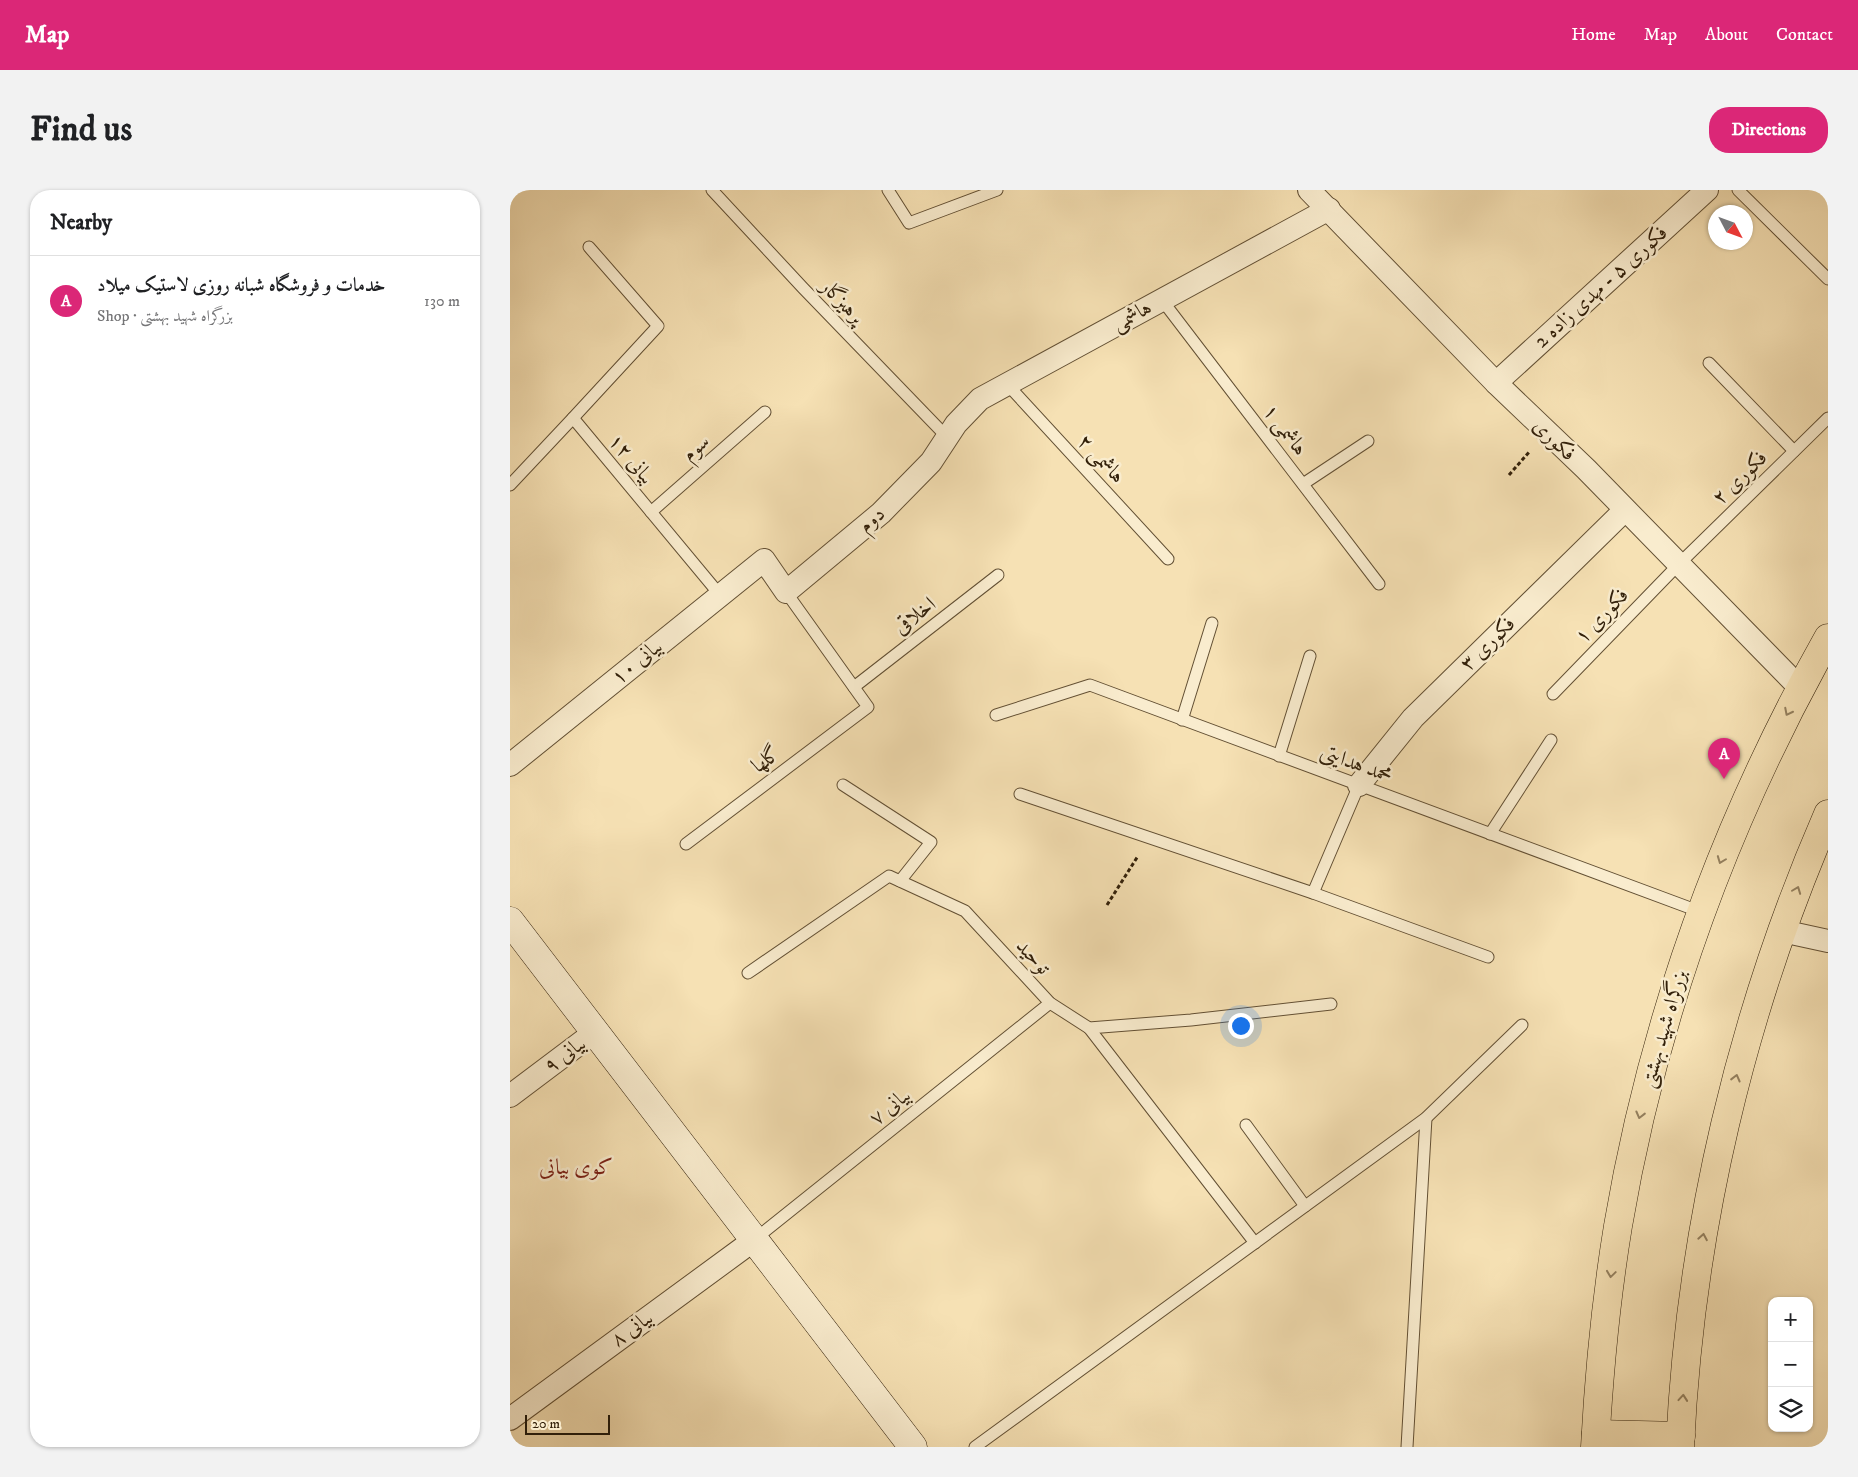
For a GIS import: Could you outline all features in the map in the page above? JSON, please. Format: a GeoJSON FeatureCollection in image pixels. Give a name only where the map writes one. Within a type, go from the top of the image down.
{"type":"FeatureCollection","features":[{"type":"Feature","properties":{"kind":"highway","name":"بزرگراه شهید بهشتی"},"geometry":{"type":"LineString","coordinates":[[1596,1441],[1600,1372],[1609,1289],[1628,1172],[1660,1036],[1701,912],[1740,813],[1772,743],[1828,638]]}},
{"type":"Feature","properties":{"kind":"highway"},"geometry":{"type":"LineString","coordinates":[[1596,1441],[1681,1441],[1685,1374],[1693,1304],[1700,1249],[1714,1174],[1745,1045],[1782,931],[1803,873],[1828,814]]}},
{"type":"Feature","properties":{"kind":"street","name":"فکوری"},"geometry":{"type":"LineString","coordinates":[[1310,190],[1496,383],[1679,564],[1800,688]]}},
{"type":"Feature","properties":{"kind":"street","name":"فکوری ۵ - مهدی زاده 2"},"geometry":{"type":"LineString","coordinates":[[1496,383],[1707,190]]}},
{"type":"Feature","properties":{"kind":"street","name":"هاشمی"},"geometry":{"type":"LineString","coordinates":[[947,438],[956,424],[980,399],[1328,209]]}},
{"type":"Feature","properties":{"kind":"street","name":"دوم"},"geometry":{"type":"LineString","coordinates":[[786,592],[881,513],[932,462],[947,438]]}},
{"type":"Feature","properties":{"kind":"street","name":"فکوری ۳"},"geometry":{"type":"LineString","coordinates":[[1359,785],[1413,718],[1625,510]]}},
{"type":"Feature","properties":{"kind":"street","name":"بیانی ۱۰"},"geometry":{"type":"LineString","coordinates":[[510,765],[764,560],[786,592]]}},
{"type":"Feature","properties":{"kind":"street"},"geometry":{"type":"LineString","coordinates":[[510,921],[913,1447]]}},
{"type":"Feature","properties":{"kind":"street"},"geometry":{"type":"LineString","coordinates":[[1782,931],[1828,941]]}},
{"type":"Feature","properties":{"kind":"street","name":"بیانی ۹"},"geometry":{"type":"LineString","coordinates":[[510,1096],[595,1032]]}},
{"type":"Feature","properties":{"kind":"street","name":"بیانی ۸"},"geometry":{"type":"LineString","coordinates":[[510,1418],[754,1240]]}},
{"type":"Feature","properties":{"kind":"lane","name":"پرهیزگار"},"geometry":{"type":"LineString","coordinates":[[712,190],[947,438]]}},
{"type":"Feature","properties":{"kind":"lane"},"geometry":{"type":"LineString","coordinates":[[888,190],[909,224],[997,190]]}},
{"type":"Feature","properties":{"kind":"lane"},"geometry":{"type":"LineString","coordinates":[[1738,190],[1828,279]]}},
{"type":"Feature","properties":{"kind":"lane"},"geometry":{"type":"LineString","coordinates":[[510,485],[658,326],[589,247]]}},
{"type":"Feature","properties":{"kind":"lane","name":"هاشمی ۱"},"geometry":{"type":"LineString","coordinates":[[1162,300],[1380,584]]}},
{"type":"Feature","properties":{"kind":"lane"},"geometry":{"type":"LineString","coordinates":[[1709,363],[1794,451]]}},
{"type":"Feature","properties":{"kind":"lane","name":"هاشمی ۲"},"geometry":{"type":"LineString","coordinates":[[1007,384],[1168,559]]}},
{"type":"Feature","properties":{"kind":"lane","name":"سوم"},"geometry":{"type":"LineString","coordinates":[[651,512],[765,412]]}},
{"type":"Feature","properties":{"kind":"lane","name":"بیانی ۱۲"},"geometry":{"type":"LineString","coordinates":[[572,418],[720,595]]}},
{"type":"Feature","properties":{"kind":"lane","name":"فکوری ۲"},"geometry":{"type":"LineString","coordinates":[[1679,564],[1828,418]]}},
{"type":"Feature","properties":{"kind":"lane"},"geometry":{"type":"LineString","coordinates":[[1303,484],[1368,441]]}},
{"type":"Feature","properties":{"kind":"lane","name":"فکوری ۱"},"geometry":{"type":"LineString","coordinates":[[1553,694],[1679,564]]}},
{"type":"Feature","properties":{"kind":"lane","name":"اخلاقی"},"geometry":{"type":"LineString","coordinates":[[854,687],[998,575]]}},
{"type":"Feature","properties":{"kind":"lane"},"geometry":{"type":"LineString","coordinates":[[786,592],[854,687]]}},
{"type":"Feature","properties":{"kind":"lane"},"geometry":{"type":"LineString","coordinates":[[1182,720],[1212,622]]}},
{"type":"Feature","properties":{"kind":"lane"},"geometry":{"type":"LineString","coordinates":[[1279,756],[1310,656]]}},
{"type":"Feature","properties":{"kind":"lane","name":"محمد هدایتی"},"geometry":{"type":"LineString","coordinates":[[996,714],[1090,686],[1701,912]]}},
{"type":"Feature","properties":{"kind":"lane","name":"گلها"},"geometry":{"type":"LineString","coordinates":[[686,844],[868,707],[854,687]]}},
{"type":"Feature","properties":{"kind":"lane"},"geometry":{"type":"LineString","coordinates":[[1490,834],[1551,740]]}},
{"type":"Feature","properties":{"kind":"lane"},"geometry":{"type":"LineString","coordinates":[[748,973],[889,876],[900,881],[931,842],[843,785]]}},
{"type":"Feature","properties":{"kind":"lane"},"geometry":{"type":"LineString","coordinates":[[1313,893],[1359,785]]}},
{"type":"Feature","properties":{"kind":"lane"},"geometry":{"type":"LineString","coordinates":[[1020,794],[1313,893],[1488,957]]}},
{"type":"Feature","properties":{"kind":"lane","name":"توحید"},"geometry":{"type":"LineString","coordinates":[[900,881],[965,911],[1050,1003],[1089,1028],[1255,1243]]}},
{"type":"Feature","properties":{"kind":"lane","name":"بیانی ۷"},"geometry":{"type":"LineString","coordinates":[[754,1240],[1050,1003]]}},
{"type":"Feature","properties":{"kind":"lane"},"geometry":{"type":"LineString","coordinates":[[1089,1028],[1191,1020],[1331,1004]]}},
{"type":"Feature","properties":{"kind":"lane"},"geometry":{"type":"LineString","coordinates":[[975,1447],[1426,1118],[1522,1025]]}},
{"type":"Feature","properties":{"kind":"lane"},"geometry":{"type":"LineString","coordinates":[[1407,1447],[1426,1118]]}},
{"type":"Feature","properties":{"kind":"lane"},"geometry":{"type":"LineString","coordinates":[[1246,1125],[1305,1206]]}},
{"type":"Feature","properties":{"kind":"path"},"geometry":{"type":"LineString","coordinates":[[1509,476],[1546,432]]}},
{"type":"Feature","properties":{"kind":"path"},"geometry":{"type":"LineString","coordinates":[[1107,905],[1149,838]]}},
{"type":"Feature","properties":{"kind":"place","name":"خدمات و فروشگاه شبانه روزی لاستیک میلاد"},"geometry":{"type":"Point","coordinates":[1724,779]}},
{"type":"Feature","properties":{"kind":"district","name":"کوی بیانی"},"geometry":{"type":"Point","coordinates":[576,1167]}}]}
